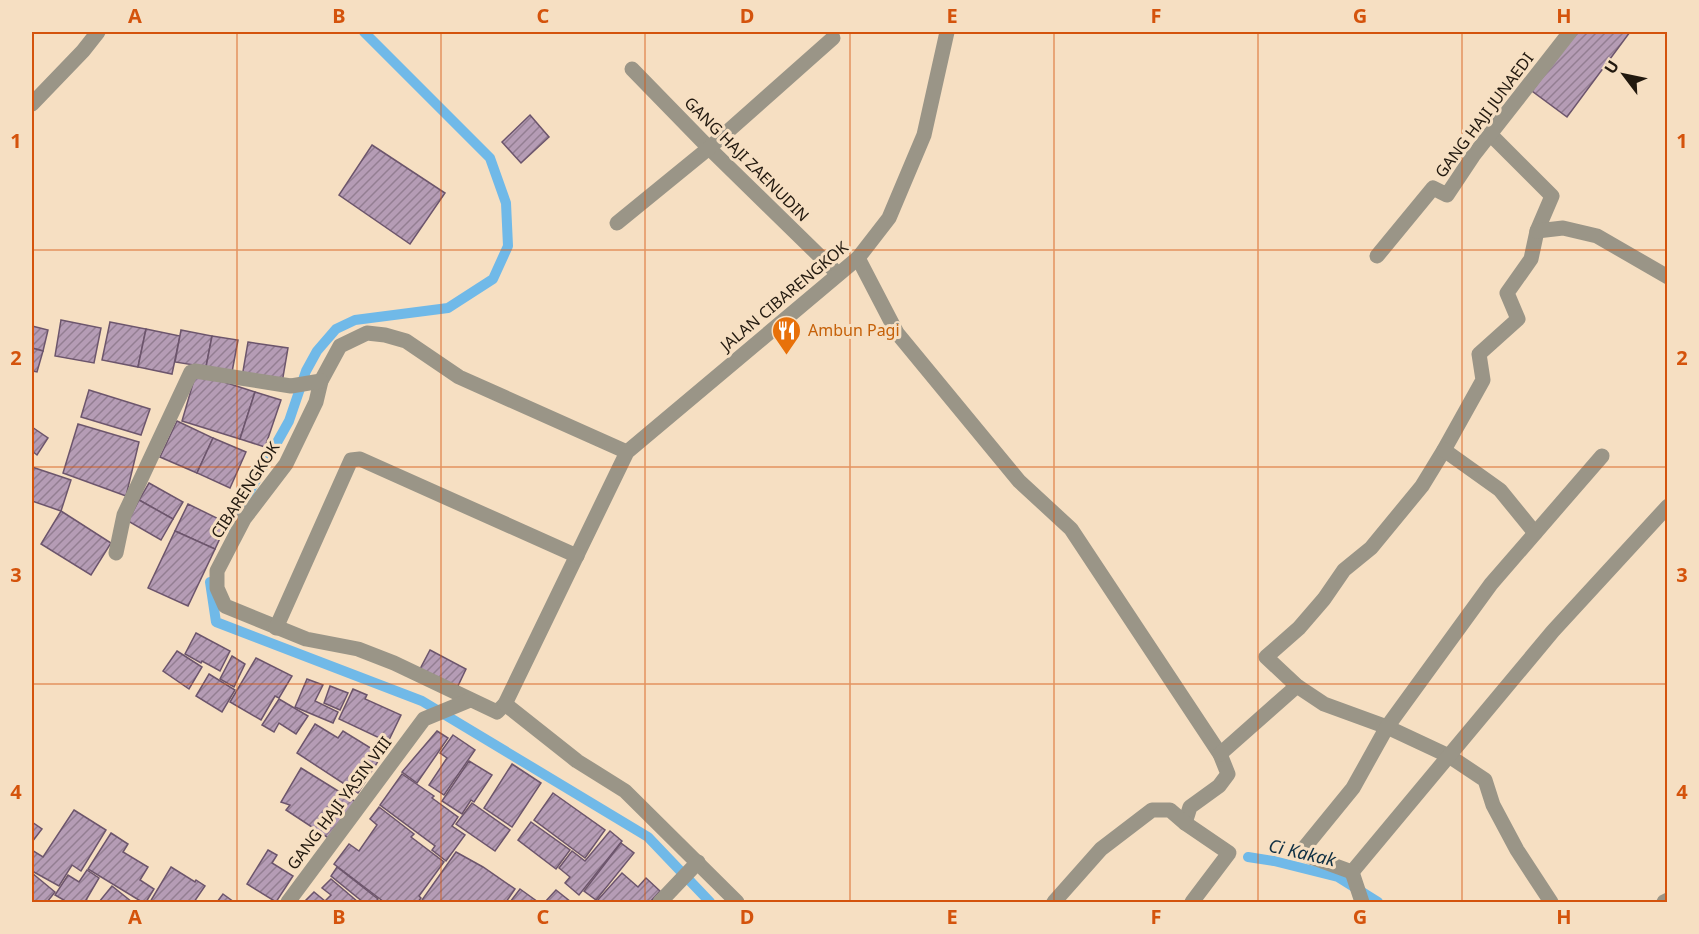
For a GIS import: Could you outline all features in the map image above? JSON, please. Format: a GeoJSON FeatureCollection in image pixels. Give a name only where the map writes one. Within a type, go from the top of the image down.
{"type":"FeatureCollection","features":[{"type":"Feature","properties":{"kind":"street"},"geometry":{"type":"LineString","coordinates":[[32,104],[98,32]]}},
{"type":"Feature","properties":{"kind":"street","name":"JALAN CIBARENGKOK"},"geometry":{"type":"LineString","coordinates":[[627,452],[858,258],[889,218],[924,135],[947,32]]}},
{"type":"Feature","properties":{"kind":"street","name":"GANG HAJI JUNAEDI"},"geometry":{"type":"LineString","coordinates":[[1377,256],[1433,188],[1447,195],[1490,134],[1570,32]]}},
{"type":"Feature","properties":{"kind":"street"},"geometry":{"type":"LineString","coordinates":[[617,223],[709,148],[833,38]]}},
{"type":"Feature","properties":{"kind":"street","name":"GANG HAJI ZAENUDIN"},"geometry":{"type":"LineString","coordinates":[[632,69],[838,274]]}},
{"type":"Feature","properties":{"kind":"street"},"geometry":{"type":"LineString","coordinates":[[1490,134],[1552,196],[1537,231],[1531,259],[1507,293],[1518,319],[1479,354],[1483,380],[1422,486],[1371,548],[1344,570],[1324,599],[1299,628],[1266,657],[1298,686],[1324,704],[1388,727],[1449,756],[1485,780],[1493,805],[1517,850],[1551,903]]}},
{"type":"Feature","properties":{"kind":"street"},"geometry":{"type":"LineString","coordinates":[[1537,231],[1563,228],[1597,236],[1668,277]]}},
{"type":"Feature","properties":{"kind":"street"},"geometry":{"type":"LineString","coordinates":[[858,258],[897,333],[1019,481],[1071,529],[1221,754],[1228,774],[1219,786],[1190,807],[1185,824]]}},
{"type":"Feature","properties":{"kind":"street","name":"CIBARENGKOK"},"geometry":{"type":"LineString","coordinates":[[506,704],[497,712],[394,663],[358,649],[306,639],[225,606],[217,588],[217,571],[244,519],[286,464],[316,402],[317,382],[334,344],[367,333],[385,334],[406,341],[459,377],[627,452]]}},
{"type":"Feature","properties":{"kind":"street"},"geometry":{"type":"LineString","coordinates":[[116,553],[124,515],[191,372],[195,370],[291,386],[317,382]]}},
{"type":"Feature","properties":{"kind":"street"},"geometry":{"type":"LineString","coordinates":[[1444,450],[1500,490],[1535,533]]}},
{"type":"Feature","properties":{"kind":"street"},"geometry":{"type":"LineString","coordinates":[[627,452],[506,704],[577,761],[625,791],[688,873],[737,903]]}},
{"type":"Feature","properties":{"kind":"street"},"geometry":{"type":"LineString","coordinates":[[1352,873],[1300,853],[1353,788],[1388,727],[1491,584],[1602,456]]}},
{"type":"Feature","properties":{"kind":"street"},"geometry":{"type":"LineString","coordinates":[[276,628],[351,460],[360,459],[577,556]]}},
{"type":"Feature","properties":{"kind":"street"},"geometry":{"type":"LineString","coordinates":[[1352,873],[1553,631],[1668,506]]}},
{"type":"Feature","properties":{"kind":"street"},"geometry":{"type":"LineString","coordinates":[[1221,754],[1298,686]]}},
{"type":"Feature","properties":{"kind":"street","name":"GANG HAJI YASIN VIII"},"geometry":{"type":"LineString","coordinates":[[288,903],[424,719],[470,700]]}},
{"type":"Feature","properties":{"kind":"street"},"geometry":{"type":"LineString","coordinates":[[1054,903],[1101,849],[1152,810],[1170,810],[1185,824],[1229,853],[1195,901]]}},
{"type":"Feature","properties":{"kind":"street"},"geometry":{"type":"LineString","coordinates":[[660,903],[688,873]]}},
{"type":"Feature","properties":{"kind":"street"},"geometry":{"type":"LineString","coordinates":[[1352,873],[1362,903]]}},
{"type":"Feature","properties":{"kind":"building"},"geometry":{"type":"Polygon","coordinates":[[[1576,32],[1630,32],[1567,117],[1532,91],[1576,32]]]}},
{"type":"Feature","properties":{"kind":"building"},"geometry":{"type":"Polygon","coordinates":[[[530,115],[549,137],[521,163],[502,142],[530,115]]]}},
{"type":"Feature","properties":{"kind":"building"},"geometry":{"type":"Polygon","coordinates":[[[372,145],[445,193],[410,244],[339,195],[372,145]]]}},
{"type":"Feature","properties":{"kind":"building"},"geometry":{"type":"Polygon","coordinates":[[[61,320],[101,328],[94,363],[55,356],[61,320]]]}},
{"type":"Feature","properties":{"kind":"building"},"geometry":{"type":"Polygon","coordinates":[[[110,322],[146,329],[138,367],[102,360],[110,322]]]}},
{"type":"Feature","properties":{"kind":"building"},"geometry":{"type":"Polygon","coordinates":[[[32,326],[48,330],[43,351],[32,348],[32,326]]]}},
{"type":"Feature","properties":{"kind":"building"},"geometry":{"type":"Polygon","coordinates":[[[146,329],[180,336],[172,374],[138,367],[146,329]]]}},
{"type":"Feature","properties":{"kind":"building"},"geometry":{"type":"Polygon","coordinates":[[[181,330],[212,336],[206,367],[175,362],[181,330]]]}},
{"type":"Feature","properties":{"kind":"building"},"geometry":{"type":"Polygon","coordinates":[[[212,336],[238,340],[232,372],[206,367],[212,336]]]}},
{"type":"Feature","properties":{"kind":"building"},"geometry":{"type":"Polygon","coordinates":[[[248,342],[288,348],[282,383],[242,377],[248,342]]]}},
{"type":"Feature","properties":{"kind":"building"},"geometry":{"type":"Polygon","coordinates":[[[32,348],[43,351],[37,372],[32,371],[32,348]]]}},
{"type":"Feature","properties":{"kind":"building"},"geometry":{"type":"Polygon","coordinates":[[[196,373],[255,392],[240,439],[182,421],[196,373]]]}},
{"type":"Feature","properties":{"kind":"building"},"geometry":{"type":"Polygon","coordinates":[[[89,390],[150,409],[141,435],[81,417],[89,390]]]}},
{"type":"Feature","properties":{"kind":"building"},"geometry":{"type":"Polygon","coordinates":[[[255,392],[281,400],[265,447],[240,439],[255,392]]]}},
{"type":"Feature","properties":{"kind":"building"},"geometry":{"type":"Polygon","coordinates":[[[177,421],[213,438],[197,473],[160,457],[177,421]]]}},
{"type":"Feature","properties":{"kind":"building"},"geometry":{"type":"Polygon","coordinates":[[[78,424],[139,442],[126,496],[63,473],[78,424]]]}},
{"type":"Feature","properties":{"kind":"building"},"geometry":{"type":"Polygon","coordinates":[[[32,427],[48,438],[37,455],[32,451],[32,427]]]}},
{"type":"Feature","properties":{"kind":"building"},"geometry":{"type":"Polygon","coordinates":[[[213,438],[246,452],[230,488],[197,473],[213,438]]]}},
{"type":"Feature","properties":{"kind":"building"},"geometry":{"type":"Polygon","coordinates":[[[32,467],[71,480],[61,511],[32,501],[32,467]]]}},
{"type":"Feature","properties":{"kind":"building"},"geometry":{"type":"Polygon","coordinates":[[[149,483],[183,502],[173,519],[139,500],[149,483]]]}},
{"type":"Feature","properties":{"kind":"building"},"geometry":{"type":"Polygon","coordinates":[[[139,500],[173,519],[161,540],[128,521],[139,500]]]}},
{"type":"Feature","properties":{"kind":"building"},"geometry":{"type":"Polygon","coordinates":[[[188,504],[227,523],[215,549],[175,531],[188,504]]]}},
{"type":"Feature","properties":{"kind":"building"},"geometry":{"type":"Polygon","coordinates":[[[61,511],[111,543],[91,575],[41,544],[61,511]]]}},
{"type":"Feature","properties":{"kind":"building"},"geometry":{"type":"Polygon","coordinates":[[[175,531],[215,549],[188,606],[148,588],[175,531]]]}},
{"type":"Feature","properties":{"kind":"building"},"geometry":{"type":"Polygon","coordinates":[[[196,633],[230,651],[220,671],[185,654],[196,633]]]}},
{"type":"Feature","properties":{"kind":"building"},"geometry":{"type":"Polygon","coordinates":[[[430,650],[466,669],[456,690],[419,671],[430,650]]]}},
{"type":"Feature","properties":{"kind":"building"},"geometry":{"type":"Polygon","coordinates":[[[177,651],[202,667],[189,689],[163,671],[177,651]]]}},
{"type":"Feature","properties":{"kind":"building"},"geometry":{"type":"Polygon","coordinates":[[[232,656],[245,664],[234,687],[220,679],[232,656]]]}},
{"type":"Feature","properties":{"kind":"building"},"geometry":{"type":"Polygon","coordinates":[[[256,658],[292,676],[279,698],[275,696],[261,720],[230,702],[256,658]]]}},
{"type":"Feature","properties":{"kind":"building"},"geometry":{"type":"Polygon","coordinates":[[[209,674],[235,690],[222,712],[196,696],[209,674]]]}},
{"type":"Feature","properties":{"kind":"building"},"geometry":{"type":"Polygon","coordinates":[[[307,679],[323,685],[315,701],[338,712],[333,723],[295,707],[307,679]]]}},
{"type":"Feature","properties":{"kind":"building"},"geometry":{"type":"Polygon","coordinates":[[[330,686],[348,693],[340,710],[324,703],[330,686]]]}},
{"type":"Feature","properties":{"kind":"building"},"geometry":{"type":"Polygon","coordinates":[[[353,689],[367,695],[365,699],[401,715],[388,742],[339,719],[353,689]]]}},
{"type":"Feature","properties":{"kind":"building"},"geometry":{"type":"Polygon","coordinates":[[[279,699],[308,716],[296,734],[279,723],[274,732],[262,725],[279,699]]]}},
{"type":"Feature","properties":{"kind":"building"},"geometry":{"type":"Polygon","coordinates":[[[315,724],[338,738],[343,731],[382,755],[358,793],[297,753],[315,724]]]}},
{"type":"Feature","properties":{"kind":"building"},"geometry":{"type":"Polygon","coordinates":[[[437,731],[448,738],[417,783],[402,772],[437,731]]]}},
{"type":"Feature","properties":{"kind":"building"},"geometry":{"type":"Polygon","coordinates":[[[453,735],[475,750],[444,795],[429,785],[447,758],[440,753],[453,735]]]}},
{"type":"Feature","properties":{"kind":"building"},"geometry":{"type":"Polygon","coordinates":[[[469,761],[492,775],[474,802],[471,800],[462,814],[442,801],[469,761]]]}},
{"type":"Feature","properties":{"kind":"building"},"geometry":{"type":"Polygon","coordinates":[[[512,764],[541,783],[512,827],[484,808],[512,764]]]}},
{"type":"Feature","properties":{"kind":"building"},"geometry":{"type":"Polygon","coordinates":[[[301,768],[356,802],[333,841],[286,810],[290,805],[281,802],[301,768]]]}},
{"type":"Feature","properties":{"kind":"building"},"geometry":{"type":"Polygon","coordinates":[[[402,774],[434,796],[432,798],[458,817],[452,826],[465,835],[446,861],[432,850],[435,846],[380,805],[402,774]]]}},
{"type":"Feature","properties":{"kind":"building"},"geometry":{"type":"Polygon","coordinates":[[[553,793],[605,830],[585,858],[534,820],[553,793]]]}},
{"type":"Feature","properties":{"kind":"building"},"geometry":{"type":"Polygon","coordinates":[[[472,803],[510,830],[495,851],[456,824],[472,803]]]}},
{"type":"Feature","properties":{"kind":"building"},"geometry":{"type":"Polygon","coordinates":[[[379,807],[414,834],[411,837],[444,862],[419,896],[421,898],[418,902],[384,902],[334,864],[349,844],[359,851],[377,825],[370,819],[379,807]]]}},
{"type":"Feature","properties":{"kind":"building"},"geometry":{"type":"Polygon","coordinates":[[[74,810],[106,830],[81,871],[72,865],[59,886],[32,871],[32,850],[43,857],[74,810]]]}},
{"type":"Feature","properties":{"kind":"building"},"geometry":{"type":"Polygon","coordinates":[[[32,822],[42,829],[32,842],[32,822]]]}},
{"type":"Feature","properties":{"kind":"building"},"geometry":{"type":"Polygon","coordinates":[[[531,822],[570,850],[556,869],[518,840],[531,822]]]}},
{"type":"Feature","properties":{"kind":"building"},"geometry":{"type":"Polygon","coordinates":[[[610,831],[622,841],[579,895],[565,883],[570,877],[559,868],[572,851],[585,861],[610,831]]]}},
{"type":"Feature","properties":{"kind":"building"},"geometry":{"type":"Polygon","coordinates":[[[111,833],[128,844],[123,852],[148,867],[140,880],[154,889],[146,902],[142,902],[88,869],[111,833]]]}},
{"type":"Feature","properties":{"kind":"building"},"geometry":{"type":"Polygon","coordinates":[[[621,843],[634,853],[596,900],[584,891],[621,843]]]}},
{"type":"Feature","properties":{"kind":"building"},"geometry":{"type":"Polygon","coordinates":[[[268,850],[277,855],[272,863],[293,876],[276,902],[247,884],[268,850]]]}},
{"type":"Feature","properties":{"kind":"building"},"geometry":{"type":"Polygon","coordinates":[[[456,852],[515,889],[506,902],[425,902],[422,900],[456,852]]]}},
{"type":"Feature","properties":{"kind":"building"},"geometry":{"type":"Polygon","coordinates":[[[171,867],[205,886],[194,902],[150,902],[171,867]]]}},
{"type":"Feature","properties":{"kind":"building"},"geometry":{"type":"Polygon","coordinates":[[[337,867],[378,899],[375,902],[363,902],[331,876],[337,867]]]}},
{"type":"Feature","properties":{"kind":"building"},"geometry":{"type":"Polygon","coordinates":[[[87,870],[99,878],[86,900],[91,902],[67,902],[55,895],[68,875],[79,882],[87,870]]]}},
{"type":"Feature","properties":{"kind":"building"},"geometry":{"type":"Polygon","coordinates":[[[32,873],[55,892],[47,902],[32,902],[32,873]]]}},
{"type":"Feature","properties":{"kind":"building"},"geometry":{"type":"Polygon","coordinates":[[[622,873],[638,887],[646,878],[660,891],[650,902],[596,902],[622,873]]]}},
{"type":"Feature","properties":{"kind":"building"},"geometry":{"type":"Polygon","coordinates":[[[331,879],[358,902],[304,902],[314,892],[325,901],[331,895],[322,888],[331,879]]]}},
{"type":"Feature","properties":{"kind":"building"},"geometry":{"type":"Polygon","coordinates":[[[112,886],[132,902],[99,902],[112,886]]]}},
{"type":"Feature","properties":{"kind":"building"},"geometry":{"type":"Polygon","coordinates":[[[520,889],[538,902],[510,902],[520,889]]]}},
{"type":"Feature","properties":{"kind":"building"},"geometry":{"type":"Polygon","coordinates":[[[556,890],[571,902],[545,902],[556,890]]]}},
{"type":"Feature","properties":{"kind":"building"},"geometry":{"type":"Polygon","coordinates":[[[223,894],[234,902],[217,902],[223,894]]]}},
{"type":"Feature","properties":{"kind":"waterway"},"geometry":{"type":"LineString","coordinates":[[232,527],[289,421],[306,371],[317,351],[336,329],[355,320],[448,308],[493,279],[508,246],[506,203],[490,158],[364,32]]}},
{"type":"Feature","properties":{"kind":"waterway"},"geometry":{"type":"LineString","coordinates":[[210,582],[216,622],[422,701],[648,837],[710,902]]}},
{"type":"Feature","properties":{"kind":"waterway","name":"Ci Kakak"},"geometry":{"type":"LineString","coordinates":[[1248,857],[1338,877],[1378,902]]}},
{"type":"Feature","properties":{"kind":"place","name":"Ambun Pagi"},"geometry":{"type":"Point","coordinates":[787,356]}}]}
